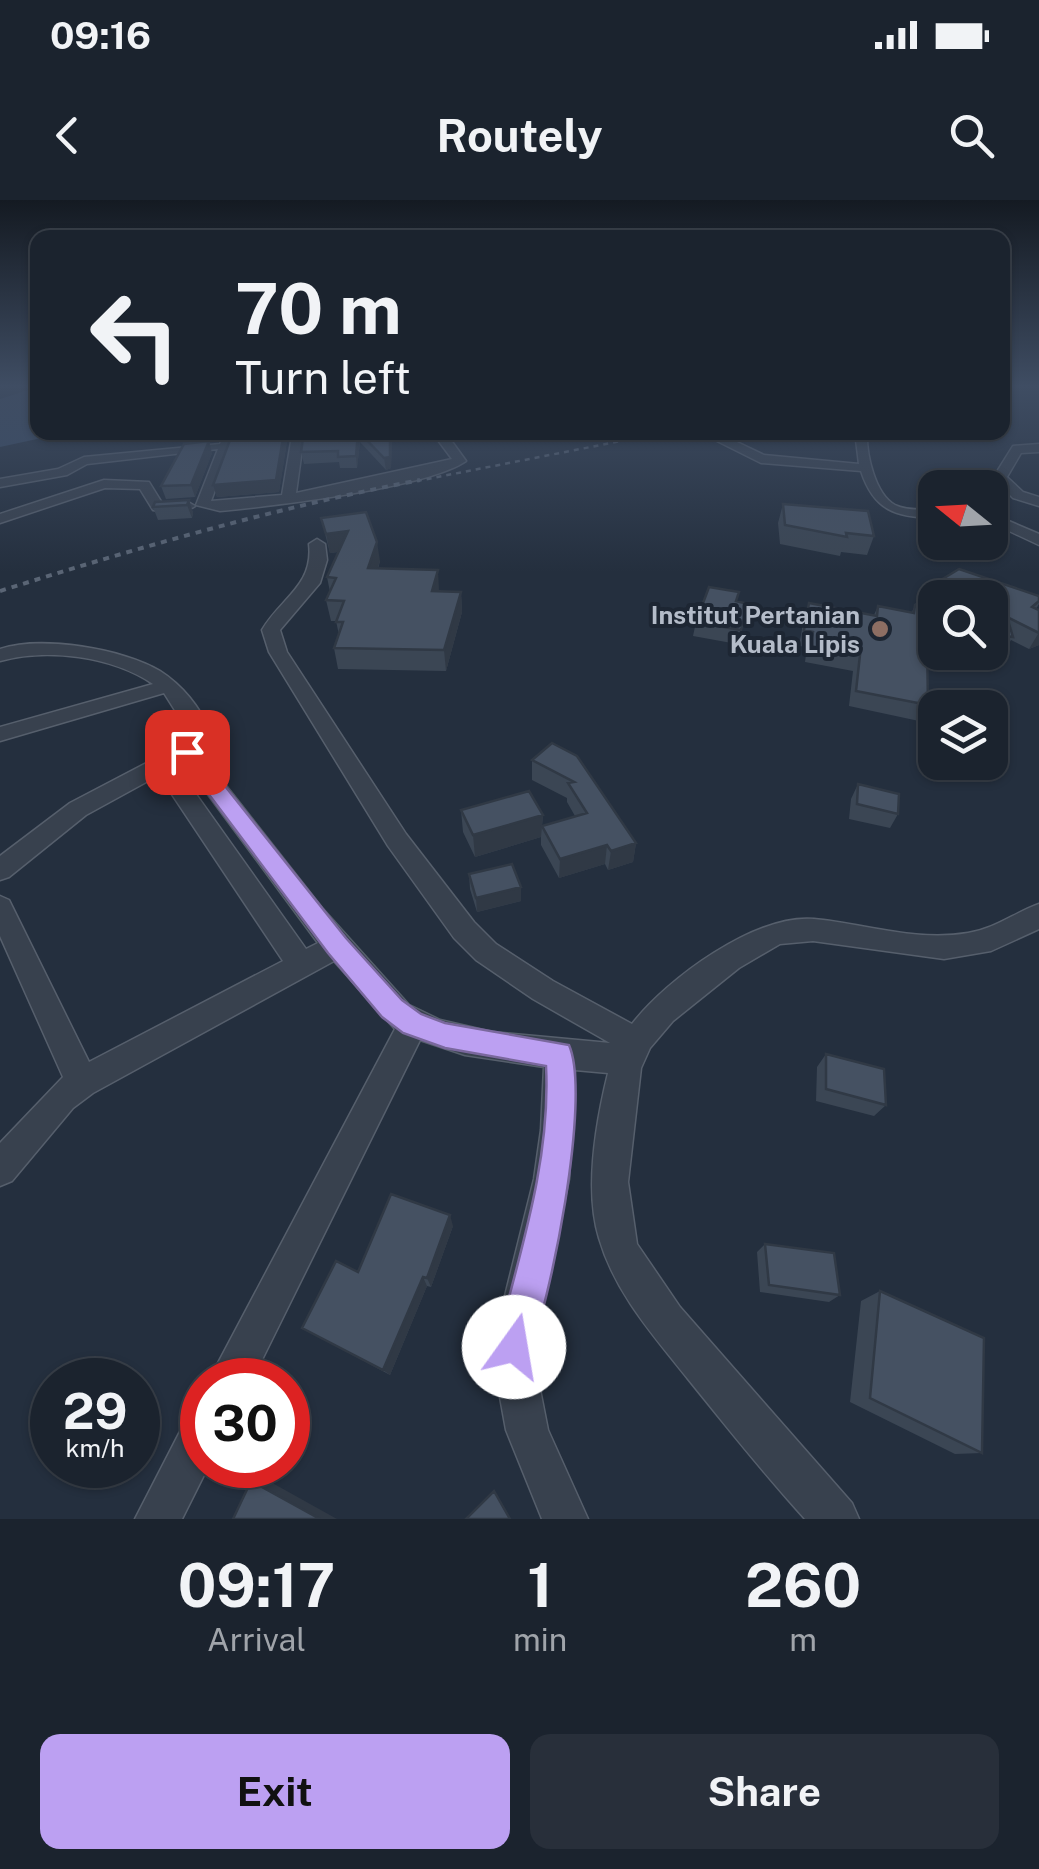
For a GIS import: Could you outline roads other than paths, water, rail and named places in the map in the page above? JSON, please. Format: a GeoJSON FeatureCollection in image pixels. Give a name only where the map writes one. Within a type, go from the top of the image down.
{"type":"FeatureCollection","features":[{"type":"Feature","properties":{"kind":"street"},"geometry":{"type":"LineString","coordinates":[[0,482],[62,472],[84,461],[194,449]]}},
{"type":"Feature","properties":{"kind":"street"},"geometry":{"type":"LineString","coordinates":[[203,505],[224,449]]}},
{"type":"Feature","properties":{"kind":"street"},"geometry":{"type":"LineString","coordinates":[[289,497],[296,449]]}},
{"type":"Feature","properties":{"kind":"street"},"geometry":{"type":"LineString","coordinates":[[0,519],[114,482],[144,485],[158,506],[221,508],[460,461],[451,449]]}},
{"type":"Feature","properties":{"kind":"street"},"geometry":{"type":"LineString","coordinates":[[739,449],[761,459],[866,468]]}},
{"type":"Feature","properties":{"kind":"street"},"geometry":{"type":"LineString","coordinates":[[863,449],[875,495],[884,506],[918,513]]}},
{"type":"Feature","properties":{"kind":"street"},"geometry":{"type":"LineString","coordinates":[[1027,449],[1017,449],[1000,478],[1018,495],[1039,502]]}},
{"type":"Feature","properties":{"kind":"street"},"geometry":{"type":"LineString","coordinates":[[1008,524],[1037,533]]}},
{"type":"Feature","properties":{"kind":"street"},"geometry":{"type":"LineString","coordinates":[[317,544],[322,564],[318,573],[299,600],[278,615],[271,630],[278,652],[397,840],[464,930],[486,952],[630,1050]]}},
{"type":"Feature","properties":{"kind":"street"},"geometry":{"type":"LineString","coordinates":[[0,655],[16,649],[82,653],[149,672],[167,686],[196,721],[199,731],[174,757],[78,809],[1,868]]}},
{"type":"Feature","properties":{"kind":"street"},"geometry":{"type":"LineString","coordinates":[[0,734],[51,723],[167,686]]}},
{"type":"Feature","properties":{"kind":"street"},"geometry":{"type":"LineString","coordinates":[[174,757],[392,1009],[412,1024],[445,1035],[559,1055],[630,1050]]}},
{"type":"Feature","properties":{"kind":"street"},"geometry":{"type":"LineString","coordinates":[[174,757],[301,964]]}},
{"type":"Feature","properties":{"kind":"street"},"geometry":{"type":"LineString","coordinates":[[0,907],[82,1082]]}},
{"type":"Feature","properties":{"kind":"street"},"geometry":{"type":"LineString","coordinates":[[836,1519],[786,1468],[669,1324],[627,1261],[616,1237],[610,1185],[619,1089],[630,1050],[649,1022],[712,972],[780,932],[809,929],[915,947],[960,948],[1002,936],[1039,915]]}},
{"type":"Feature","properties":{"kind":"street"},"geometry":{"type":"LineString","coordinates":[[0,1169],[62,1098],[82,1082],[337,946]]}},
{"type":"Feature","properties":{"kind":"street"},"geometry":{"type":"LineString","coordinates":[[241,1358],[412,1024]]}},
{"type":"Feature","properties":{"kind":"street"},"geometry":{"type":"LineString","coordinates":[[559,1055],[562,1096],[554,1179],[514,1347],[514,1376],[538,1463],[565,1519]]}},
{"type":"Feature","properties":{"kind":"street"},"geometry":{"type":"LineString","coordinates":[[158,1519],[180,1476]]}},
{"type":"Feature","properties":{"kind":"railway"},"geometry":{"type":"LineString","coordinates":[[407,483],[583,449]]}},
{"type":"Feature","properties":{"kind":"railway"},"geometry":{"type":"LineString","coordinates":[[0,591],[208,530],[420,480]]}},
{"type":"Feature","properties":{"kind":"place","name":"Institut Pertanian Kuala Lipis"},"geometry":{"type":"Point","coordinates":[880,629]}}]}
